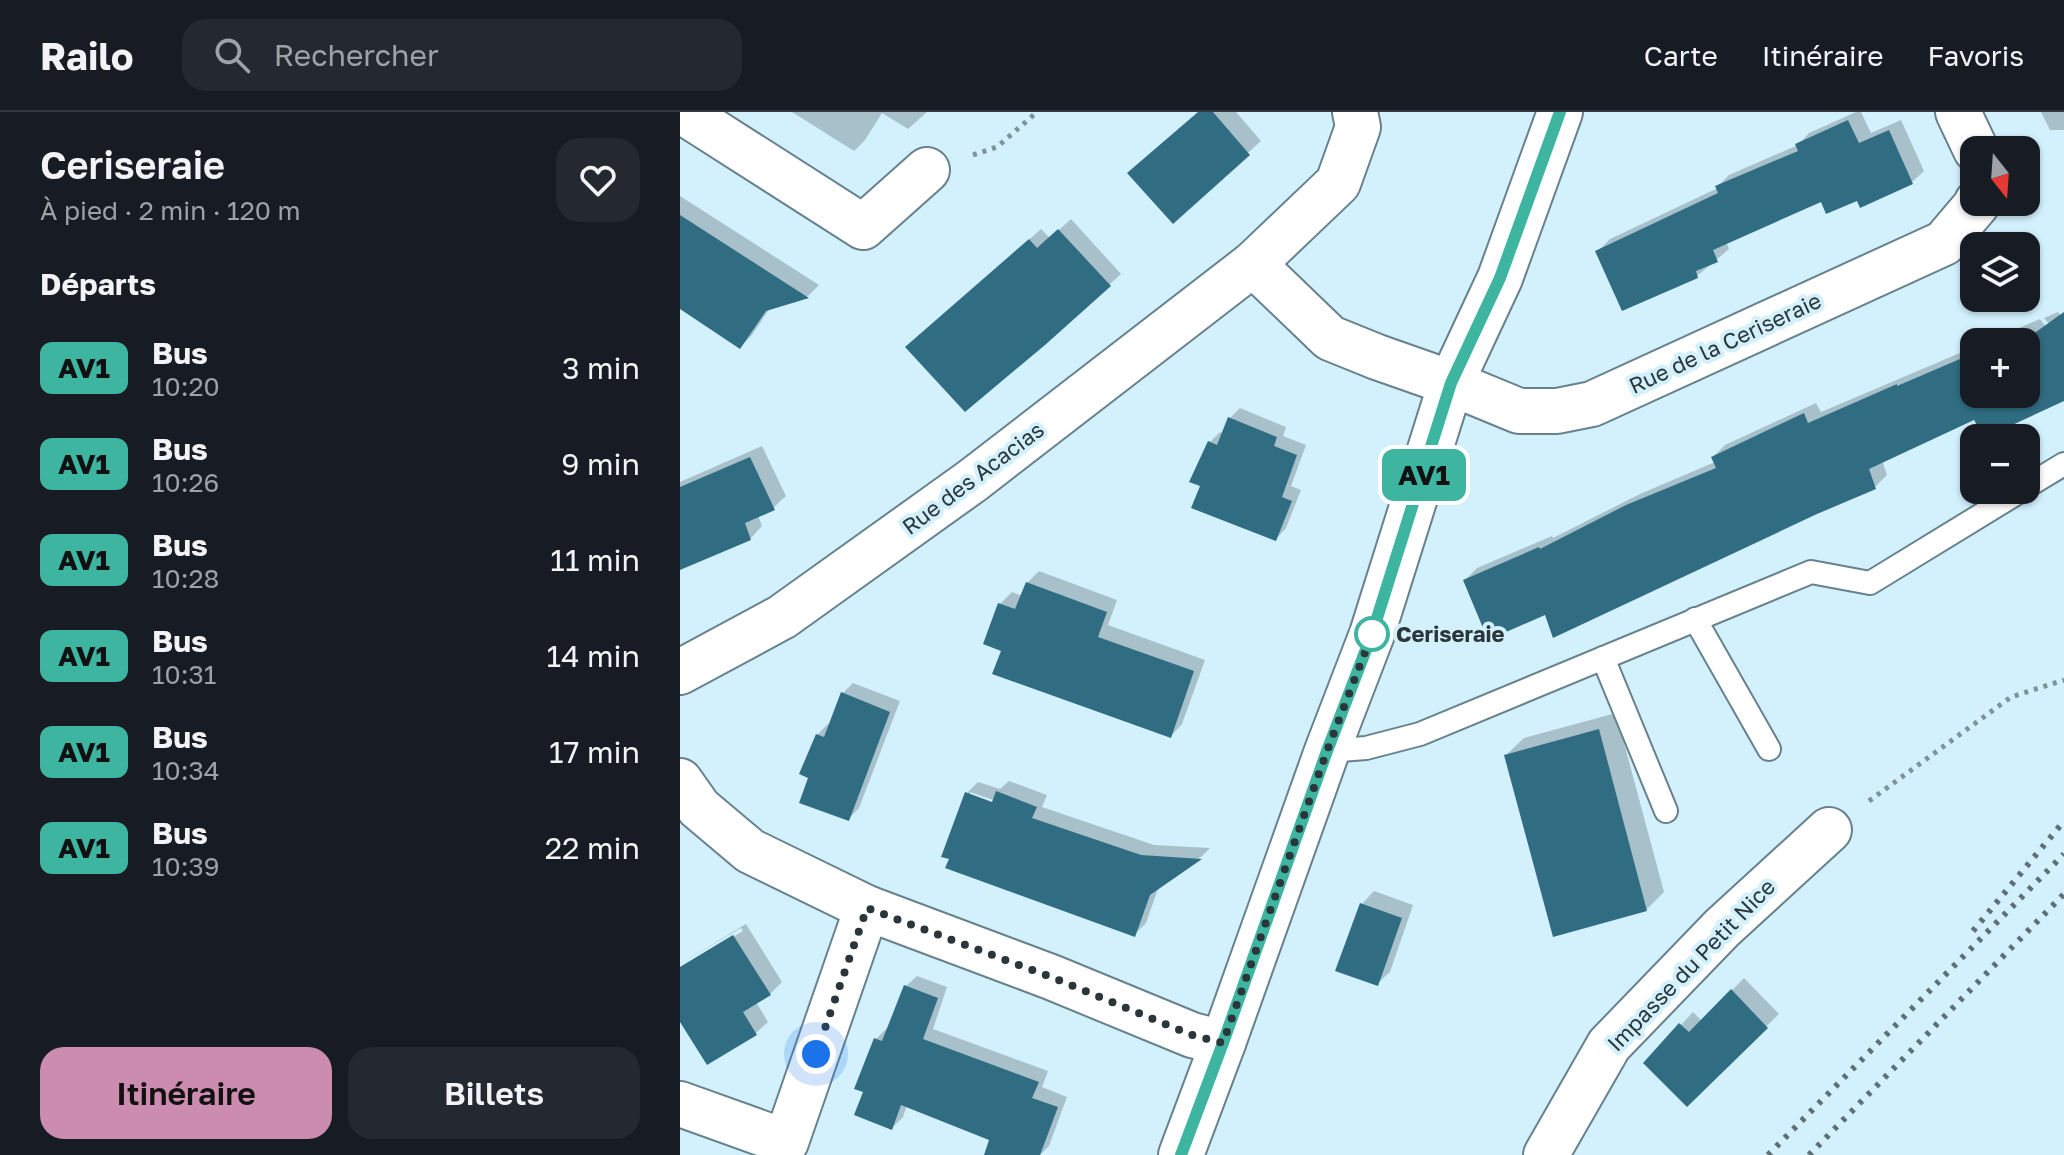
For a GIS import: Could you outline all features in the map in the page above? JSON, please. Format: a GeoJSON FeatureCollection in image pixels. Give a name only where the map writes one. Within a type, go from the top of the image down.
{"type":"FeatureCollection","features":[{"type":"Feature","properties":{"kind":"street"},"geometry":{"type":"LineString","coordinates":[[683,112],[863,227],[927,170]]}},
{"type":"Feature","properties":{"kind":"street","name":"Rue des Acacias"},"geometry":{"type":"LineString","coordinates":[[680,672],[782,617],[972,481],[1253,264],[1338,183],[1358,127],[1355,112]]}},
{"type":"Feature","properties":{"kind":"street"},"geometry":{"type":"LineString","coordinates":[[1181,1155],[1372,634],[1451,383],[1500,278],[1560,112]]}},
{"type":"Feature","properties":{"kind":"street"},"geometry":{"type":"LineString","coordinates":[[1958,112],[1969,136]]}},
{"type":"Feature","properties":{"kind":"street","name":"Rue de la Ceriseraie"},"geometry":{"type":"LineString","coordinates":[[1253,264],[1330,338],[1519,411],[1557,411],[1592,404],[1944,243],[1967,216]]}},
{"type":"Feature","properties":{"kind":"street"},"geometry":{"type":"LineString","coordinates":[[680,781],[699,808],[750,851],[867,908],[1051,977],[1192,1035],[1223,1043]]}},
{"type":"Feature","properties":{"kind":"street","name":"Impasse du Petit Nice"},"geometry":{"type":"LineString","coordinates":[[1546,1155],[1609,1045],[1722,928],[1829,830]]}},
{"type":"Feature","properties":{"kind":"street"},"geometry":{"type":"LineString","coordinates":[[680,1104],[800,1149],[867,908]]}},
{"type":"Feature","properties":{"kind":"lane"},"geometry":{"type":"LineString","coordinates":[[2040,479],[2064,464]]}},
{"type":"Feature","properties":{"kind":"lane"},"geometry":{"type":"LineString","coordinates":[[1327,751],[1366,748],[1420,734],[1811,572],[1870,583],[1999,504]]}},
{"type":"Feature","properties":{"kind":"lane"},"geometry":{"type":"LineString","coordinates":[[1695,619],[1769,749]]}},
{"type":"Feature","properties":{"kind":"lane"},"geometry":{"type":"LineString","coordinates":[[1603,658],[1666,811]]}},
{"type":"Feature","properties":{"kind":"path"},"geometry":{"type":"LineString","coordinates":[[927,170],[997,147],[1037,112]]}},
{"type":"Feature","properties":{"kind":"path"},"geometry":{"type":"LineString","coordinates":[[1829,830],[2011,697],[2064,680]]}},
{"type":"Feature","properties":{"kind":"building"},"geometry":{"type":"Polygon","coordinates":[[[1198,112],[1213,112],[1250,155],[1173,224],[1127,173],[1198,112]]]}},
{"type":"Feature","properties":{"kind":"building"},"geometry":{"type":"Polygon","coordinates":[[[1848,120],[1859,143],[1889,130],[1913,184],[1860,208],[1857,201],[1826,214],[1821,202],[1713,250],[1718,262],[1696,271],[1698,278],[1622,311],[1595,251],[1718,193],[1715,186],[1798,151],[1795,144],[1848,120]]]}},
{"type":"Feature","properties":{"kind":"building"},"geometry":{"type":"Polygon","coordinates":[[[680,215],[809,298],[766,311],[740,349],[680,309],[680,215]]]}},
{"type":"Feature","properties":{"kind":"building"},"geometry":{"type":"Polygon","coordinates":[[[1058,229],[1111,286],[965,412],[905,347],[1029,239],[1037,248],[1058,229]]]}},
{"type":"Feature","properties":{"kind":"building"},"geometry":{"type":"Polygon","coordinates":[[[2064,312],[2064,401],[2014,424],[1976,424],[1974,420],[1960,424],[1869,469],[1876,489],[1553,638],[1545,615],[1488,640],[1463,580],[1540,549],[1626,505],[1716,468],[1711,457],[1804,413],[1808,423],[1960,359],[1960,408],[2040,408],[2040,329],[2064,312]]]}},
{"type":"Feature","properties":{"kind":"building"},"geometry":{"type":"Polygon","coordinates":[[[1228,417],[1277,437],[1274,446],[1297,455],[1282,497],[1292,501],[1276,541],[1191,508],[1200,486],[1189,482],[1208,441],[1217,445],[1228,417]]]}},
{"type":"Feature","properties":{"kind":"building"},"geometry":{"type":"Polygon","coordinates":[[[750,457],[775,510],[745,523],[751,540],[680,570],[680,487],[750,457]]]}},
{"type":"Feature","properties":{"kind":"building"},"geometry":{"type":"Polygon","coordinates":[[[1026,582],[1107,612],[1098,637],[1194,671],[1171,738],[992,674],[1001,651],[983,644],[998,603],[1015,609],[1026,582]]]}},
{"type":"Feature","properties":{"kind":"building"},"geometry":{"type":"Polygon","coordinates":[[[841,692],[890,712],[849,821],[799,803],[808,778],[799,774],[816,734],[824,737],[841,692]]]}},
{"type":"Feature","properties":{"kind":"building"},"geometry":{"type":"Polygon","coordinates":[[[1599,729],[1647,911],[1553,937],[1504,755],[1599,729]]]}},
{"type":"Feature","properties":{"kind":"building"},"geometry":{"type":"Polygon","coordinates":[[[996,791],[1037,807],[1032,818],[1141,855],[1202,859],[1150,895],[1135,937],[945,868],[949,859],[941,857],[965,792],[992,802],[996,791]]]}},
{"type":"Feature","properties":{"kind":"building"},"geometry":{"type":"Polygon","coordinates":[[[1360,903],[1402,918],[1378,986],[1335,971],[1360,903]]]}},
{"type":"Feature","properties":{"kind":"building"},"geometry":{"type":"Polygon","coordinates":[[[733,935],[771,995],[743,1012],[757,1035],[707,1065],[680,1022],[680,967],[733,935]]]}},
{"type":"Feature","properties":{"kind":"building"},"geometry":{"type":"Polygon","coordinates":[[[904,985],[938,998],[923,1039],[1039,1082],[1032,1098],[1058,1107],[1040,1155],[984,1155],[989,1140],[901,1105],[892,1130],[854,1115],[863,1092],[854,1089],[874,1038],[882,1041],[904,985]]]}},
{"type":"Feature","properties":{"kind":"building"},"geometry":{"type":"Polygon","coordinates":[[[1731,989],[1768,1028],[1687,1107],[1643,1063],[1679,1023],[1689,1032],[1731,989]]]}},
{"type":"Feature","properties":{"kind":"railway"},"geometry":{"type":"LineString","coordinates":[[1973,931],[2064,821]]}},
{"type":"Feature","properties":{"kind":"railway"},"geometry":{"type":"LineString","coordinates":[[1768,1155],[2064,854]]}},
{"type":"Feature","properties":{"kind":"railway"},"geometry":{"type":"LineString","coordinates":[[1809,1155],[2064,894]]}},
{"type":"Feature","properties":{"kind":"bus line","name":"AV1"},"geometry":{"type":"LineString","coordinates":[[1181,1155],[1372,634],[1451,383],[1500,278],[1560,112]]}},
{"type":"Feature","properties":{"kind":"place","name":"Ceriseraie"},"geometry":{"type":"Point","coordinates":[1372,634]}},
{"type":"Feature","properties":{"kind":"route"},"geometry":{"type":"LineString","coordinates":[[816,1054],[867,908],[1051,977],[1192,1035],[1223,1043],[1372,634]]}}]}
